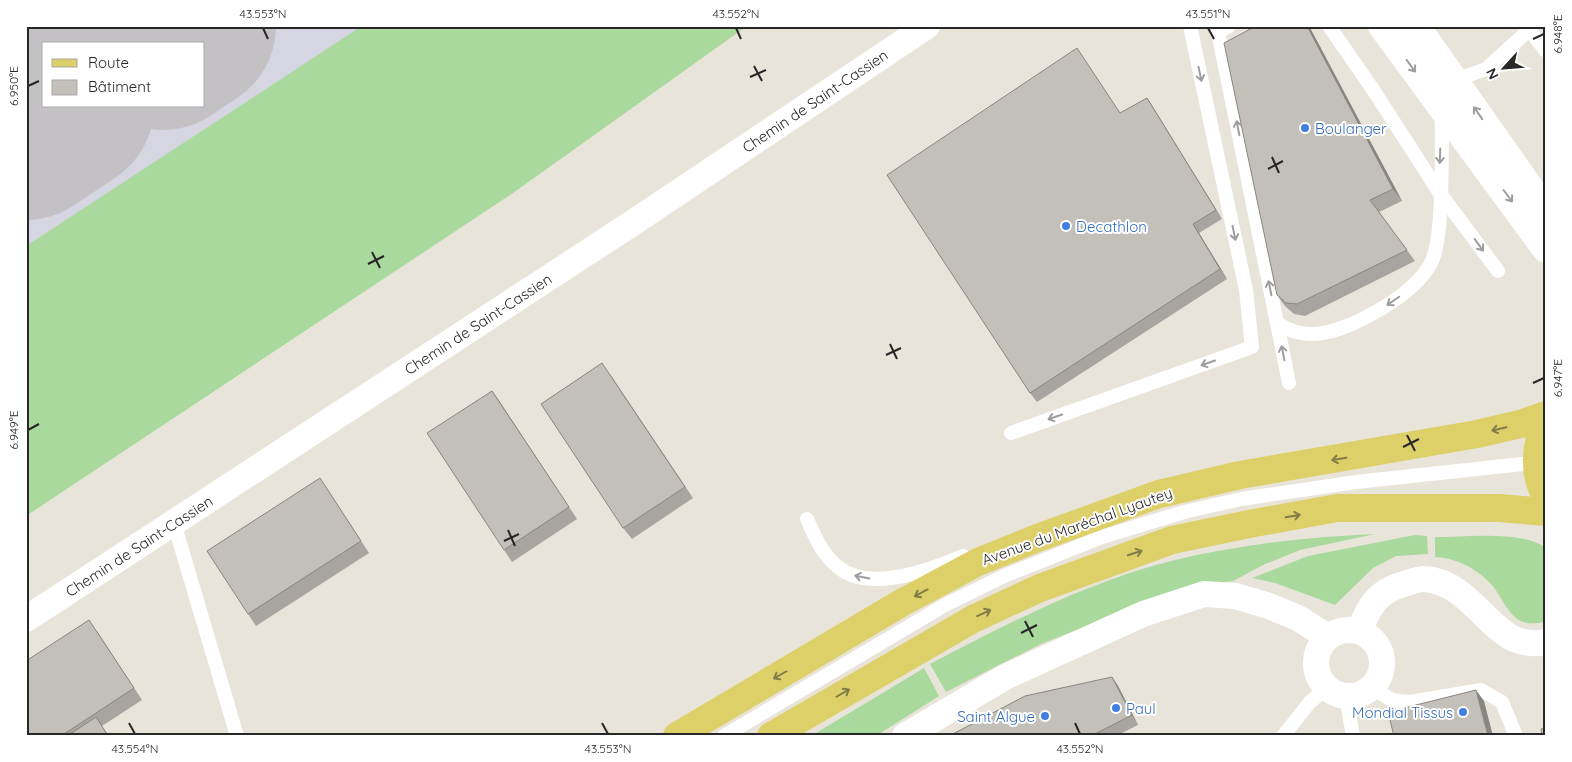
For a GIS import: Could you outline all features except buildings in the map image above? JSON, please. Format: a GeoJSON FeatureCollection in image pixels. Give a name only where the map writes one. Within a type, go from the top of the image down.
{"type":"FeatureCollection","features":[{"type":"Feature","properties":{"kind":"main road"},"geometry":{"type":"LineString","coordinates":[[1382,26],[1546,249]]}},
{"type":"Feature","properties":{"kind":"main road"},"geometry":{"type":"LineString","coordinates":[[1416,26],[1546,211]]}},
{"type":"Feature","properties":{"kind":"main road","name":"Avenue du Maréchal Lyautey"},"geometry":{"type":"LineString","coordinates":[[677,736],[902,602],[978,562],[1159,494],[1240,475],[1477,434],[1520,424],[1546,415]]}},
{"type":"Feature","properties":{"kind":"main road"},"geometry":{"type":"LineString","coordinates":[[1546,419],[1539,437],[1542,489],[1546,496]]}},
{"type":"Feature","properties":{"kind":"main road"},"geometry":{"type":"LineString","coordinates":[[771,736],[973,618],[1040,588],[1172,540],[1337,508],[1480,508],[1546,512]]}},
{"type":"Feature","properties":{"kind":"street","name":"Chemin de Saint-Cassien"},"geometry":{"type":"LineString","coordinates":[[26,619],[927,26]]}},
{"type":"Feature","properties":{"kind":"street"},"geometry":{"type":"LineString","coordinates":[[1359,631],[1365,616],[1380,593],[1397,586],[1425,579],[1453,586],[1477,606],[1500,632],[1517,641],[1546,642]]}},
{"type":"Feature","properties":{"kind":"street"},"geometry":{"type":"LineString","coordinates":[[904,736],[1005,677],[1143,614],[1204,594],[1235,596],[1269,606],[1298,618],[1328,637]]}},
{"type":"Feature","properties":{"kind":"street"},"geometry":{"type":"LineString","coordinates":[[1359,631],[1371,638],[1380,649],[1383,662],[1380,676],[1372,688],[1360,695],[1337,692],[1320,679],[1316,668],[1316,657],[1320,646],[1328,637],[1337,632],[1359,631]]}},
{"type":"Feature","properties":{"kind":"lane"},"geometry":{"type":"LineString","coordinates":[[1011,433],[1252,346],[1246,290],[1190,26]]}},
{"type":"Feature","properties":{"kind":"lane"},"geometry":{"type":"LineString","coordinates":[[1229,26],[1218,32],[1289,383]]}},
{"type":"Feature","properties":{"kind":"lane"},"geometry":{"type":"LineString","coordinates":[[1329,26],[1372,88],[1439,192],[1498,271]]}},
{"type":"Feature","properties":{"kind":"lane"},"geometry":{"type":"LineString","coordinates":[[1455,80],[1486,69],[1527,28],[1546,51]]}},
{"type":"Feature","properties":{"kind":"lane"},"geometry":{"type":"LineString","coordinates":[[1277,323],[1291,333],[1316,334],[1343,328],[1369,316],[1414,284],[1431,264],[1438,240],[1442,107]]}},
{"type":"Feature","properties":{"kind":"lane"},"geometry":{"type":"LineString","coordinates":[[724,736],[945,605],[1004,576],[1102,537],[1184,512],[1241,499],[1365,481],[1541,462]]}},
{"type":"Feature","properties":{"kind":"lane"},"geometry":{"type":"LineString","coordinates":[[807,519],[818,542],[839,568],[851,575],[871,579],[903,575],[941,566],[1079,509],[1159,494]]}},
{"type":"Feature","properties":{"kind":"lane"},"geometry":{"type":"LineString","coordinates":[[174,523],[237,736]]}},
{"type":"Feature","properties":{"kind":"lane"},"geometry":{"type":"LineString","coordinates":[[1372,688],[1392,700],[1410,702],[1480,690],[1502,702],[1516,736]]}},
{"type":"Feature","properties":{"kind":"lane"},"geometry":{"type":"LineString","coordinates":[[1282,736],[1310,702],[1337,692],[1353,736]]}},
{"type":"Feature","properties":{"kind":"shaded area"},"geometry":{"type":"Polygon","coordinates":[[[26,26],[747,26],[26,504],[26,26]]]}},
{"type":"Feature","properties":{"kind":"green space"},"geometry":{"type":"Polygon","coordinates":[[[362,26],[747,26],[513,193],[26,516],[26,246],[362,26]]]}},
{"type":"Feature","properties":{"kind":"green space"},"geometry":{"type":"Polygon","coordinates":[[[1375,534],[1300,550],[1263,565],[1233,581],[1181,588],[1041,644],[946,692],[930,664],[1050,604],[1112,579],[1143,569],[1200,554],[1250,546],[1300,539],[1375,534]]]}},
{"type":"Feature","properties":{"kind":"green space"},"geometry":{"type":"Polygon","coordinates":[[[1415,535],[1427,536],[1428,554],[1396,556],[1373,568],[1335,605],[1275,583],[1252,578],[1308,556],[1415,535]]]}},
{"type":"Feature","properties":{"kind":"green space"},"geometry":{"type":"Polygon","coordinates":[[[1435,537],[1508,537],[1536,542],[1546,548],[1546,621],[1524,622],[1517,618],[1510,612],[1490,583],[1478,573],[1451,559],[1435,557],[1435,537]]]}},
{"type":"Feature","properties":{"kind":"green space"},"geometry":{"type":"Polygon","coordinates":[[[924,668],[939,696],[876,736],[811,736],[924,668]]]}},
{"type":"Feature","properties":{"kind":"taxiway"},"geometry":{"type":"LineString","coordinates":[[26,126],[38,126]]}},
{"type":"Feature","properties":{"kind":"runway"},"geometry":{"type":"LineString","coordinates":[[166,42],[190,26]]}},
{"type":"Feature","properties":{"kind":"runway"},"geometry":{"type":"LineString","coordinates":[[26,134],[65,108]]}},
{"type":"Feature","properties":{"kind":"place","name":"Boulanger"},"geometry":{"type":"Point","coordinates":[1305,128]}},
{"type":"Feature","properties":{"kind":"place","name":"Decathlon"},"geometry":{"type":"Point","coordinates":[1066,226]}},
{"type":"Feature","properties":{"kind":"place","name":"Paul"},"geometry":{"type":"Point","coordinates":[1116,708]}},
{"type":"Feature","properties":{"kind":"place","name":"Mondial Tissus"},"geometry":{"type":"Point","coordinates":[1463,712]}},
{"type":"Feature","properties":{"kind":"place","name":"Saint Algue"},"geometry":{"type":"Point","coordinates":[1045,716]}}]}
